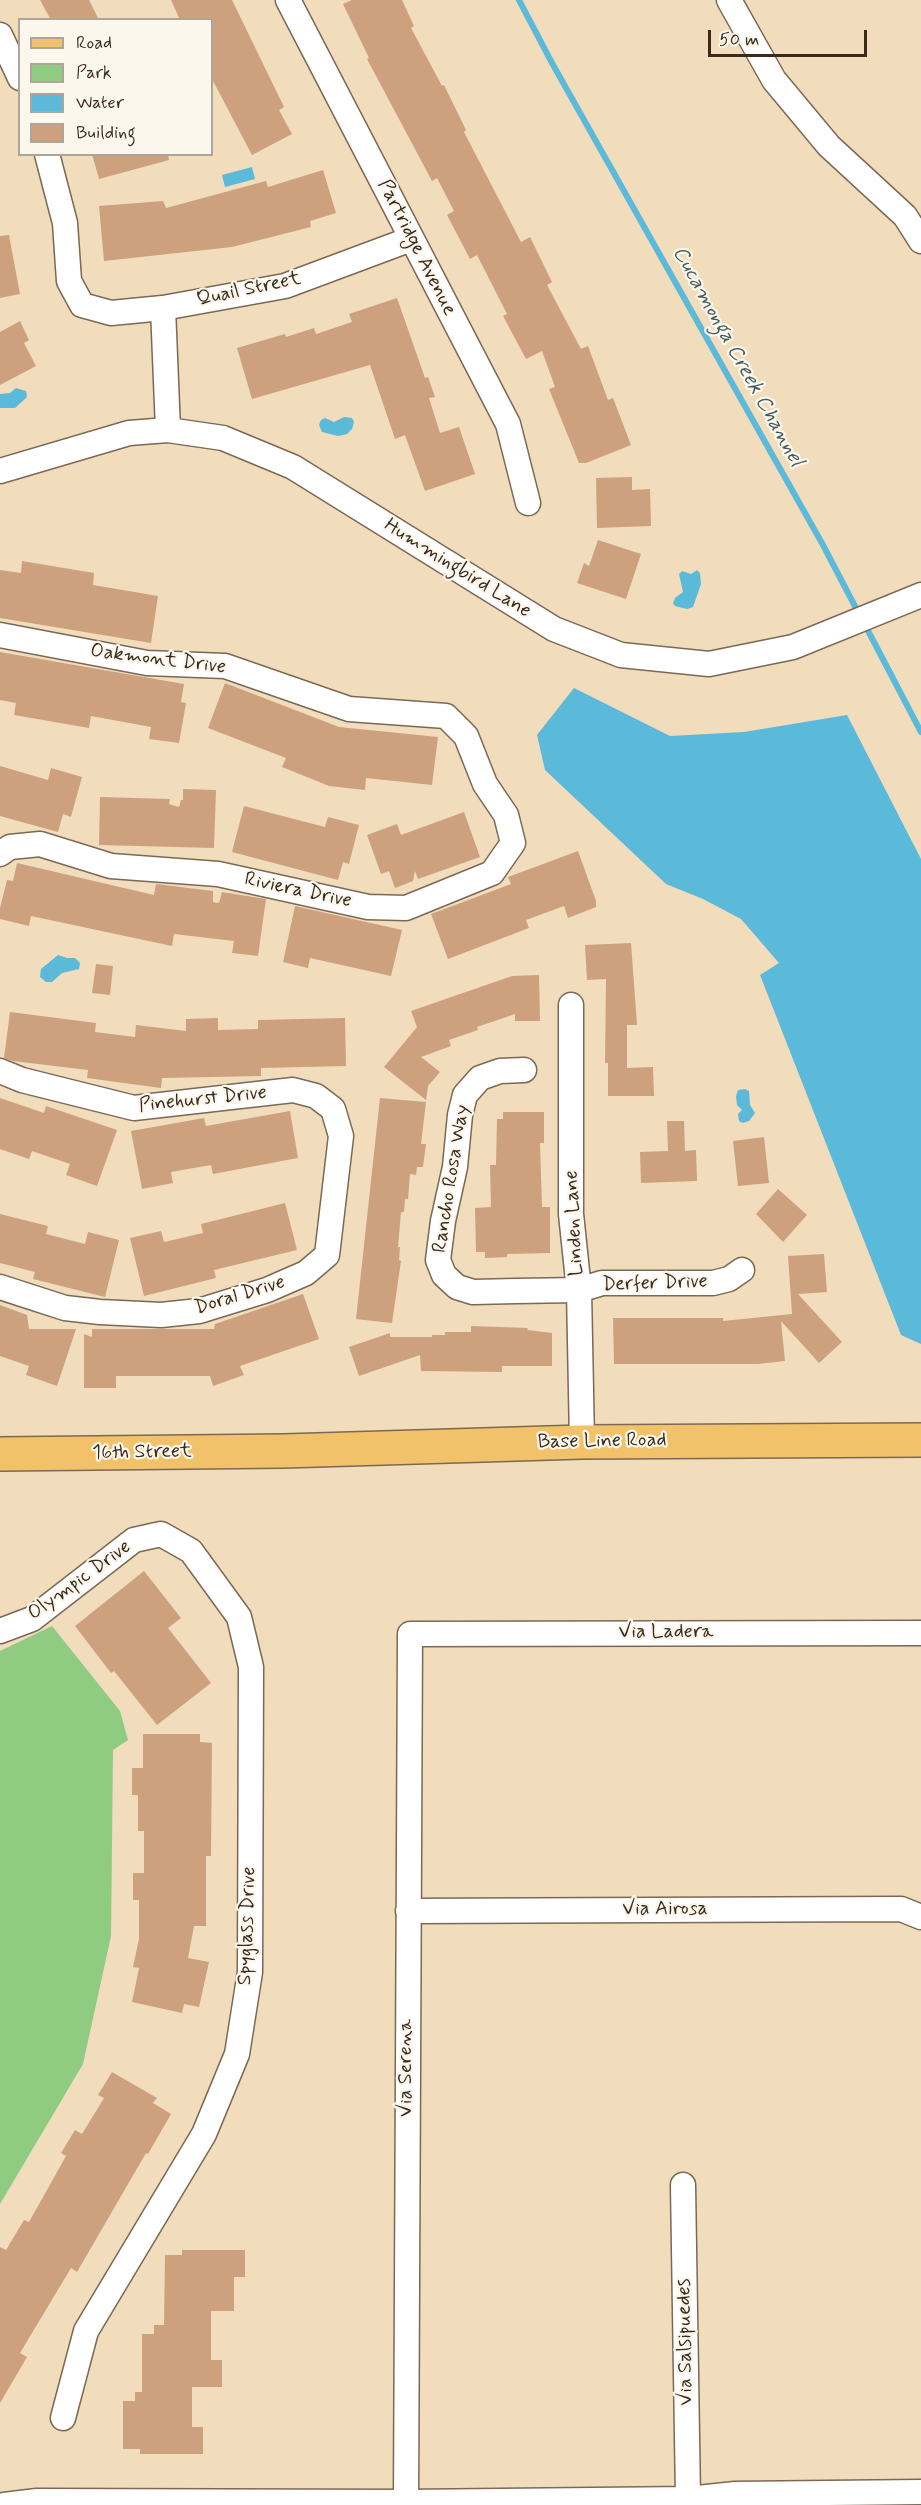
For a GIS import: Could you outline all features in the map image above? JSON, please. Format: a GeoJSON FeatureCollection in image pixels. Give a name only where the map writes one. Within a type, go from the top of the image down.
{"type":"FeatureCollection","features":[{"type":"Feature","properties":{"kind":"main road","name":"Base Line Road"},"geometry":{"type":"LineString","coordinates":[[284,1451],[582,1442],[921,1440]]}},
{"type":"Feature","properties":{"kind":"main road","name":"16th Street"},"geometry":{"type":"LineString","coordinates":[[0,1454],[284,1451]]}},
{"type":"Feature","properties":{"kind":"street","name":"Partridge Avenue"},"geometry":{"type":"LineString","coordinates":[[288,0],[508,424],[528,503]]}},
{"type":"Feature","properties":{"kind":"street"},"geometry":{"type":"LineString","coordinates":[[729,0],[774,80],[830,146],[905,216],[921,241]]}},
{"type":"Feature","properties":{"kind":"street"},"geometry":{"type":"LineString","coordinates":[[0,35],[18,74]]}},
{"type":"Feature","properties":{"kind":"street","name":"Quail Street"},"geometry":{"type":"LineString","coordinates":[[48,156],[65,223],[69,281],[82,305],[111,313],[163,308],[285,286],[411,239]]}},
{"type":"Feature","properties":{"kind":"street"},"geometry":{"type":"LineString","coordinates":[[163,308],[168,430]]}},
{"type":"Feature","properties":{"kind":"street","name":"Hummingbird Lane"},"geometry":{"type":"LineString","coordinates":[[0,471],[129,433],[168,430],[223,438],[293,467],[554,629],[621,655],[709,664],[793,647],[921,595]]}},
{"type":"Feature","properties":{"kind":"street","name":"Oakmont Drive"},"geometry":{"type":"LineString","coordinates":[[0,635],[147,663],[225,666],[349,709],[446,716],[466,736],[485,784]]}},
{"type":"Feature","properties":{"kind":"street","name":"Riviera Drive"},"geometry":{"type":"LineString","coordinates":[[0,854],[10,847],[40,844],[111,866],[218,874],[368,907],[406,908],[492,873],[513,843],[506,815],[485,784]]}},
{"type":"Feature","properties":{"kind":"street","name":"Linden Lane"},"geometry":{"type":"LineString","coordinates":[[572,1005],[571,1214],[579,1290],[582,1442]]}},
{"type":"Feature","properties":{"kind":"street","name":"Rancho Rosa Way"},"geometry":{"type":"LineString","coordinates":[[457,1287],[444,1275],[438,1260],[443,1221],[455,1167],[460,1114],[465,1095],[480,1078],[500,1071],[524,1070]]}},
{"type":"Feature","properties":{"kind":"street","name":"Pinehurst Drive"},"geometry":{"type":"LineString","coordinates":[[0,1071],[22,1080],[134,1108],[293,1090],[316,1096],[333,1109]]}},
{"type":"Feature","properties":{"kind":"street","name":"Doral Drive"},"geometry":{"type":"LineString","coordinates":[[0,1287],[65,1308],[161,1315],[199,1311],[267,1290],[306,1273],[327,1255],[341,1136],[333,1109]]}},
{"type":"Feature","properties":{"kind":"street","name":"Derfer Drive"},"geometry":{"type":"LineString","coordinates":[[457,1287],[473,1292],[579,1290],[602,1283],[713,1283],[729,1279],[742,1270]]}},
{"type":"Feature","properties":{"kind":"street","name":"Olympic Drive"},"geometry":{"type":"LineString","coordinates":[[0,1631],[32,1619],[134,1540],[161,1534]]}},
{"type":"Feature","properties":{"kind":"street","name":"Spyglass Drive"},"geometry":{"type":"LineString","coordinates":[[63,2418],[86,2331],[204,2134],[237,2054],[250,1972],[251,1667],[239,1617],[191,1551],[161,1534]]}},
{"type":"Feature","properties":{"kind":"street","name":"Via Ladera"},"geometry":{"type":"LineString","coordinates":[[410,1634],[921,1633]]}},
{"type":"Feature","properties":{"kind":"street","name":"Via Serena"},"geometry":{"type":"LineString","coordinates":[[406,2502],[410,1634]]}},
{"type":"Feature","properties":{"kind":"street","name":"Via Airosa"},"geometry":{"type":"LineString","coordinates":[[408,1911],[901,1909],[921,1917]]}},
{"type":"Feature","properties":{"kind":"street","name":"Via Salsipuedes"},"geometry":{"type":"LineString","coordinates":[[684,2186],[688,2499]]}},
{"type":"Feature","properties":{"kind":"street"},"geometry":{"type":"LineString","coordinates":[[4,2505],[37,2500],[96,2503],[406,2502],[736,2499],[921,2492]]}},
{"type":"Feature","properties":{"kind":"green space"},"geometry":{"type":"Polygon","coordinates":[[[52,1626],[120,1711],[128,1740],[113,1750],[111,1936],[83,2064],[0,2204],[0,1651],[52,1626]]]}},
{"type":"Feature","properties":{"kind":"water"},"geometry":{"type":"Polygon","coordinates":[[[252,167],[255,179],[225,187],[222,175],[252,167]]]}},
{"type":"Feature","properties":{"kind":"water"},"geometry":{"type":"Polygon","coordinates":[[[16,388],[26,391],[27,397],[15,408],[0,408],[0,394],[10,393],[16,388]]]}},
{"type":"Feature","properties":{"kind":"water"},"geometry":{"type":"Polygon","coordinates":[[[344,417],[352,418],[354,422],[347,434],[338,436],[322,432],[319,425],[321,420],[325,418],[334,422],[344,417]]]}},
{"type":"Feature","properties":{"kind":"water"},"geometry":{"type":"Polygon","coordinates":[[[697,570],[700,573],[701,584],[693,607],[687,609],[675,606],[673,603],[675,598],[683,592],[679,574],[682,571],[691,574],[697,570]]]}},
{"type":"Feature","properties":{"kind":"water"},"geometry":{"type":"Polygon","coordinates":[[[574,688],[670,736],[744,732],[847,715],[921,859],[921,1344],[901,1335],[760,975],[779,963],[741,919],[703,899],[666,884],[545,770],[537,735],[574,688]]]}},
{"type":"Feature","properties":{"kind":"water"},"geometry":{"type":"Polygon","coordinates":[[[58,955],[75,958],[80,963],[79,969],[62,973],[52,982],[46,982],[40,977],[41,969],[58,955]]]}},
{"type":"Feature","properties":{"kind":"water"},"geometry":{"type":"Polygon","coordinates":[[[738,1090],[749,1091],[750,1105],[755,1113],[749,1121],[743,1123],[739,1121],[738,1114],[742,1110],[737,1105],[736,1096],[738,1090]]]}},
{"type":"Feature","properties":{"kind":"building"},"geometry":{"type":"Polygon","coordinates":[[[40,0],[89,0],[98,18],[50,18],[40,0]]]}},
{"type":"Feature","properties":{"kind":"building"},"geometry":{"type":"Polygon","coordinates":[[[171,0],[232,0],[284,107],[279,110],[292,134],[252,155],[213,81],[213,18],[179,18],[171,0]]]}},
{"type":"Feature","properties":{"kind":"building"},"geometry":{"type":"Polygon","coordinates":[[[352,0],[402,0],[414,26],[411,28],[442,86],[444,85],[466,130],[464,132],[521,242],[530,237],[552,282],[547,285],[581,349],[588,346],[608,400],[613,398],[631,445],[586,463],[579,463],[549,389],[555,387],[542,351],[526,359],[503,316],[507,314],[477,255],[470,259],[447,215],[454,211],[437,178],[432,181],[367,59],[369,58],[343,4],[352,0]]]}},
{"type":"Feature","properties":{"kind":"building"},"geometry":{"type":"Polygon","coordinates":[[[93,156],[168,156],[169,160],[99,179],[93,156]]]}},
{"type":"Feature","properties":{"kind":"building"},"geometry":{"type":"Polygon","coordinates":[[[323,170],[336,213],[310,221],[311,227],[232,247],[104,261],[99,206],[163,201],[166,208],[266,181],[268,187],[323,170]]]}},
{"type":"Feature","properties":{"kind":"building"},"geometry":{"type":"Polygon","coordinates":[[[9,235],[20,294],[0,298],[0,236],[9,235]]]}},
{"type":"Feature","properties":{"kind":"building"},"geometry":{"type":"Polygon","coordinates":[[[397,298],[425,378],[428,377],[435,397],[429,398],[440,433],[459,427],[475,474],[425,491],[405,435],[395,439],[370,365],[252,399],[237,348],[314,328],[316,334],[352,322],[349,314],[397,298]]]}},
{"type":"Feature","properties":{"kind":"building"},"geometry":{"type":"Polygon","coordinates":[[[20,321],[29,340],[24,343],[36,366],[0,385],[0,332],[20,321]]]}},
{"type":"Feature","properties":{"kind":"building"},"geometry":{"type":"Polygon","coordinates":[[[632,477],[632,490],[650,489],[651,526],[597,528],[596,478],[632,477]]]}},
{"type":"Feature","properties":{"kind":"building"},"geometry":{"type":"Polygon","coordinates":[[[598,540],[641,554],[626,599],[577,583],[584,563],[589,566],[598,540]]]}},
{"type":"Feature","properties":{"kind":"building"},"geometry":{"type":"Polygon","coordinates":[[[22,561],[94,573],[93,585],[158,596],[151,643],[0,618],[0,570],[21,573],[22,561]]]}},
{"type":"Feature","properties":{"kind":"building"},"geometry":{"type":"Polygon","coordinates":[[[0,652],[184,684],[181,702],[186,703],[179,743],[149,739],[151,727],[91,716],[89,728],[14,715],[16,703],[0,700],[0,652]]]}},
{"type":"Feature","properties":{"kind":"building"},"geometry":{"type":"Polygon","coordinates":[[[225,683],[339,727],[438,737],[432,785],[366,778],[365,790],[329,786],[282,767],[286,758],[208,728],[225,683]]]}},
{"type":"Feature","properties":{"kind":"building"},"geometry":{"type":"Polygon","coordinates":[[[0,766],[48,780],[51,768],[82,777],[71,817],[63,814],[58,832],[0,816],[0,766]]]}},
{"type":"Feature","properties":{"kind":"building"},"geometry":{"type":"Polygon","coordinates":[[[183,789],[216,790],[214,848],[99,845],[100,797],[170,799],[169,804],[179,807],[183,800],[183,789]]]}},
{"type":"Feature","properties":{"kind":"building"},"geometry":{"type":"Polygon","coordinates":[[[244,806],[325,827],[328,817],[359,825],[349,864],[343,862],[338,880],[232,852],[244,806]]]}},
{"type":"Feature","properties":{"kind":"building"},"geometry":{"type":"Polygon","coordinates":[[[464,812],[480,857],[418,879],[415,871],[413,881],[395,888],[389,871],[381,874],[367,835],[397,824],[401,835],[464,812]]]}},
{"type":"Feature","properties":{"kind":"building"},"geometry":{"type":"Polygon","coordinates":[[[578,851],[596,901],[596,907],[568,918],[564,906],[526,920],[529,928],[448,959],[431,914],[511,884],[508,877],[578,851]]]}},
{"type":"Feature","properties":{"kind":"building"},"geometry":{"type":"Polygon","coordinates":[[[17,863],[154,895],[156,884],[213,891],[213,902],[219,903],[222,892],[266,899],[258,956],[232,953],[234,941],[174,934],[172,946],[31,916],[29,926],[0,919],[0,908],[7,880],[13,881],[17,863]]]}},
{"type":"Feature","properties":{"kind":"building"},"geometry":{"type":"Polygon","coordinates":[[[295,906],[402,930],[391,976],[310,958],[308,968],[283,962],[295,906]]]}},
{"type":"Feature","properties":{"kind":"building"},"geometry":{"type":"Polygon","coordinates":[[[631,943],[637,1025],[627,1025],[627,1068],[653,1067],[654,1096],[608,1096],[608,1063],[605,1063],[606,979],[587,980],[585,945],[631,943]]]}},
{"type":"Feature","properties":{"kind":"building"},"geometry":{"type":"Polygon","coordinates":[[[96,964],[113,966],[110,995],[92,993],[96,964]]]}},
{"type":"Feature","properties":{"kind":"building"},"geometry":{"type":"Polygon","coordinates":[[[539,975],[540,1021],[515,1021],[515,1014],[477,1027],[478,1030],[449,1040],[451,1046],[421,1057],[440,1072],[428,1086],[426,1100],[384,1067],[417,1027],[411,1011],[512,976],[539,975]]]}},
{"type":"Feature","properties":{"kind":"building"},"geometry":{"type":"Polygon","coordinates":[[[10,1012],[96,1023],[95,1032],[135,1037],[136,1025],[186,1031],[186,1019],[218,1018],[218,1030],[258,1029],[258,1020],[345,1018],[346,1066],[261,1068],[261,1076],[162,1078],[161,1088],[87,1078],[88,1070],[4,1058],[10,1012]]]}},
{"type":"Feature","properties":{"kind":"building"},"geometry":{"type":"Polygon","coordinates":[[[0,1098],[44,1113],[46,1106],[117,1130],[97,1186],[66,1175],[70,1164],[32,1151],[29,1159],[0,1149],[0,1098]]]}},
{"type":"Feature","properties":{"kind":"building"},"geometry":{"type":"Polygon","coordinates":[[[380,1098],[426,1102],[421,1144],[426,1144],[423,1167],[417,1167],[416,1175],[410,1174],[408,1199],[405,1199],[404,1212],[401,1212],[398,1247],[400,1247],[399,1260],[401,1261],[392,1323],[356,1319],[380,1098]]]}},
{"type":"Feature","properties":{"kind":"building"},"geometry":{"type":"Polygon","coordinates":[[[290,1111],[298,1158],[213,1174],[211,1165],[171,1172],[173,1183],[142,1189],[131,1131],[204,1118],[206,1126],[290,1111]]]}},
{"type":"Feature","properties":{"kind":"building"},"geometry":{"type":"Polygon","coordinates":[[[503,1112],[544,1112],[544,1143],[540,1143],[542,1207],[550,1207],[550,1253],[507,1254],[507,1257],[485,1258],[485,1252],[476,1252],[475,1208],[491,1207],[490,1165],[496,1165],[497,1119],[503,1119],[503,1112]]]}},
{"type":"Feature","properties":{"kind":"building"},"geometry":{"type":"Polygon","coordinates":[[[667,1121],[684,1121],[685,1151],[696,1150],[697,1181],[641,1183],[640,1152],[668,1151],[667,1121]]]}},
{"type":"Feature","properties":{"kind":"building"},"geometry":{"type":"Polygon","coordinates":[[[764,1137],[769,1183],[738,1186],[733,1141],[764,1137]]]}},
{"type":"Feature","properties":{"kind":"building"},"geometry":{"type":"Polygon","coordinates":[[[778,1189],[807,1215],[783,1242],[756,1214],[778,1189]]]}},
{"type":"Feature","properties":{"kind":"building"},"geometry":{"type":"Polygon","coordinates":[[[285,1203],[297,1250],[214,1270],[216,1278],[144,1296],[130,1238],[161,1231],[164,1242],[203,1233],[201,1224],[285,1203]]]}},
{"type":"Feature","properties":{"kind":"building"},"geometry":{"type":"Polygon","coordinates":[[[0,1214],[48,1226],[46,1234],[85,1244],[88,1232],[119,1240],[105,1297],[33,1279],[35,1272],[0,1263],[0,1214]]]}},
{"type":"Feature","properties":{"kind":"building"},"geometry":{"type":"Polygon","coordinates":[[[824,1254],[827,1292],[798,1294],[842,1342],[819,1363],[781,1321],[785,1361],[758,1364],[614,1364],[613,1318],[723,1318],[723,1321],[792,1314],[788,1256],[824,1254]]]}},
{"type":"Feature","properties":{"kind":"building"},"geometry":{"type":"Polygon","coordinates":[[[303,1294],[319,1339],[240,1366],[244,1375],[213,1386],[210,1376],[116,1376],[116,1388],[84,1388],[84,1334],[92,1337],[92,1329],[214,1329],[215,1324],[303,1294]]]}},
{"type":"Feature","properties":{"kind":"building"},"geometry":{"type":"Polygon","coordinates":[[[0,1305],[27,1315],[29,1329],[76,1329],[57,1386],[26,1375],[29,1366],[0,1356],[0,1305]]]}},
{"type":"Feature","properties":{"kind":"building"},"geometry":{"type":"Polygon","coordinates":[[[471,1326],[528,1328],[527,1330],[552,1333],[552,1366],[502,1366],[502,1372],[421,1371],[420,1355],[359,1376],[349,1347],[390,1333],[390,1337],[432,1337],[432,1335],[445,1335],[445,1332],[471,1332],[471,1326]]]}},
{"type":"Feature","properties":{"kind":"building"},"geometry":{"type":"Polygon","coordinates":[[[144,1571],[181,1618],[168,1628],[211,1683],[157,1725],[114,1671],[111,1673],[75,1626],[144,1571]]]}},
{"type":"Feature","properties":{"kind":"building"},"geometry":{"type":"Polygon","coordinates":[[[143,1734],[200,1734],[200,1742],[212,1743],[211,1856],[206,1856],[206,1926],[194,1926],[188,1958],[209,1962],[199,2007],[184,2004],[182,2013],[132,2002],[139,1968],[133,1967],[139,1939],[139,1900],[133,1900],[133,1873],[144,1873],[144,1831],[138,1831],[138,1795],[132,1795],[132,1768],[143,1768],[143,1734]]]}},
{"type":"Feature","properties":{"kind":"building"},"geometry":{"type":"Polygon","coordinates":[[[112,2072],[157,2098],[153,2103],[171,2114],[77,2272],[71,2268],[20,2353],[27,2357],[0,2403],[0,2247],[6,2250],[24,2220],[29,2222],[66,2156],[61,2153],[75,2130],[82,2134],[104,2098],[98,2095],[112,2072]]]}},
{"type":"Feature","properties":{"kind":"building"},"geometry":{"type":"Polygon","coordinates":[[[182,2250],[245,2250],[245,2277],[234,2277],[234,2311],[211,2311],[211,2360],[222,2360],[222,2387],[192,2387],[192,2427],[203,2427],[203,2454],[140,2454],[140,2449],[123,2449],[123,2401],[135,2401],[135,2392],[142,2392],[142,2334],[154,2334],[154,2325],[164,2325],[165,2255],[182,2255],[182,2250]]]}},
{"type":"Feature","properties":{"kind":"waterway","name":"Cucamonga Creek Channel"},"geometry":{"type":"LineString","coordinates":[[519,0],[552,63],[823,545],[859,614]]}},
{"type":"Feature","properties":{"kind":"waterway","name":"Cucamonga Creek Channel"},"geometry":{"type":"LineString","coordinates":[[864,623],[921,732]]}}]}
